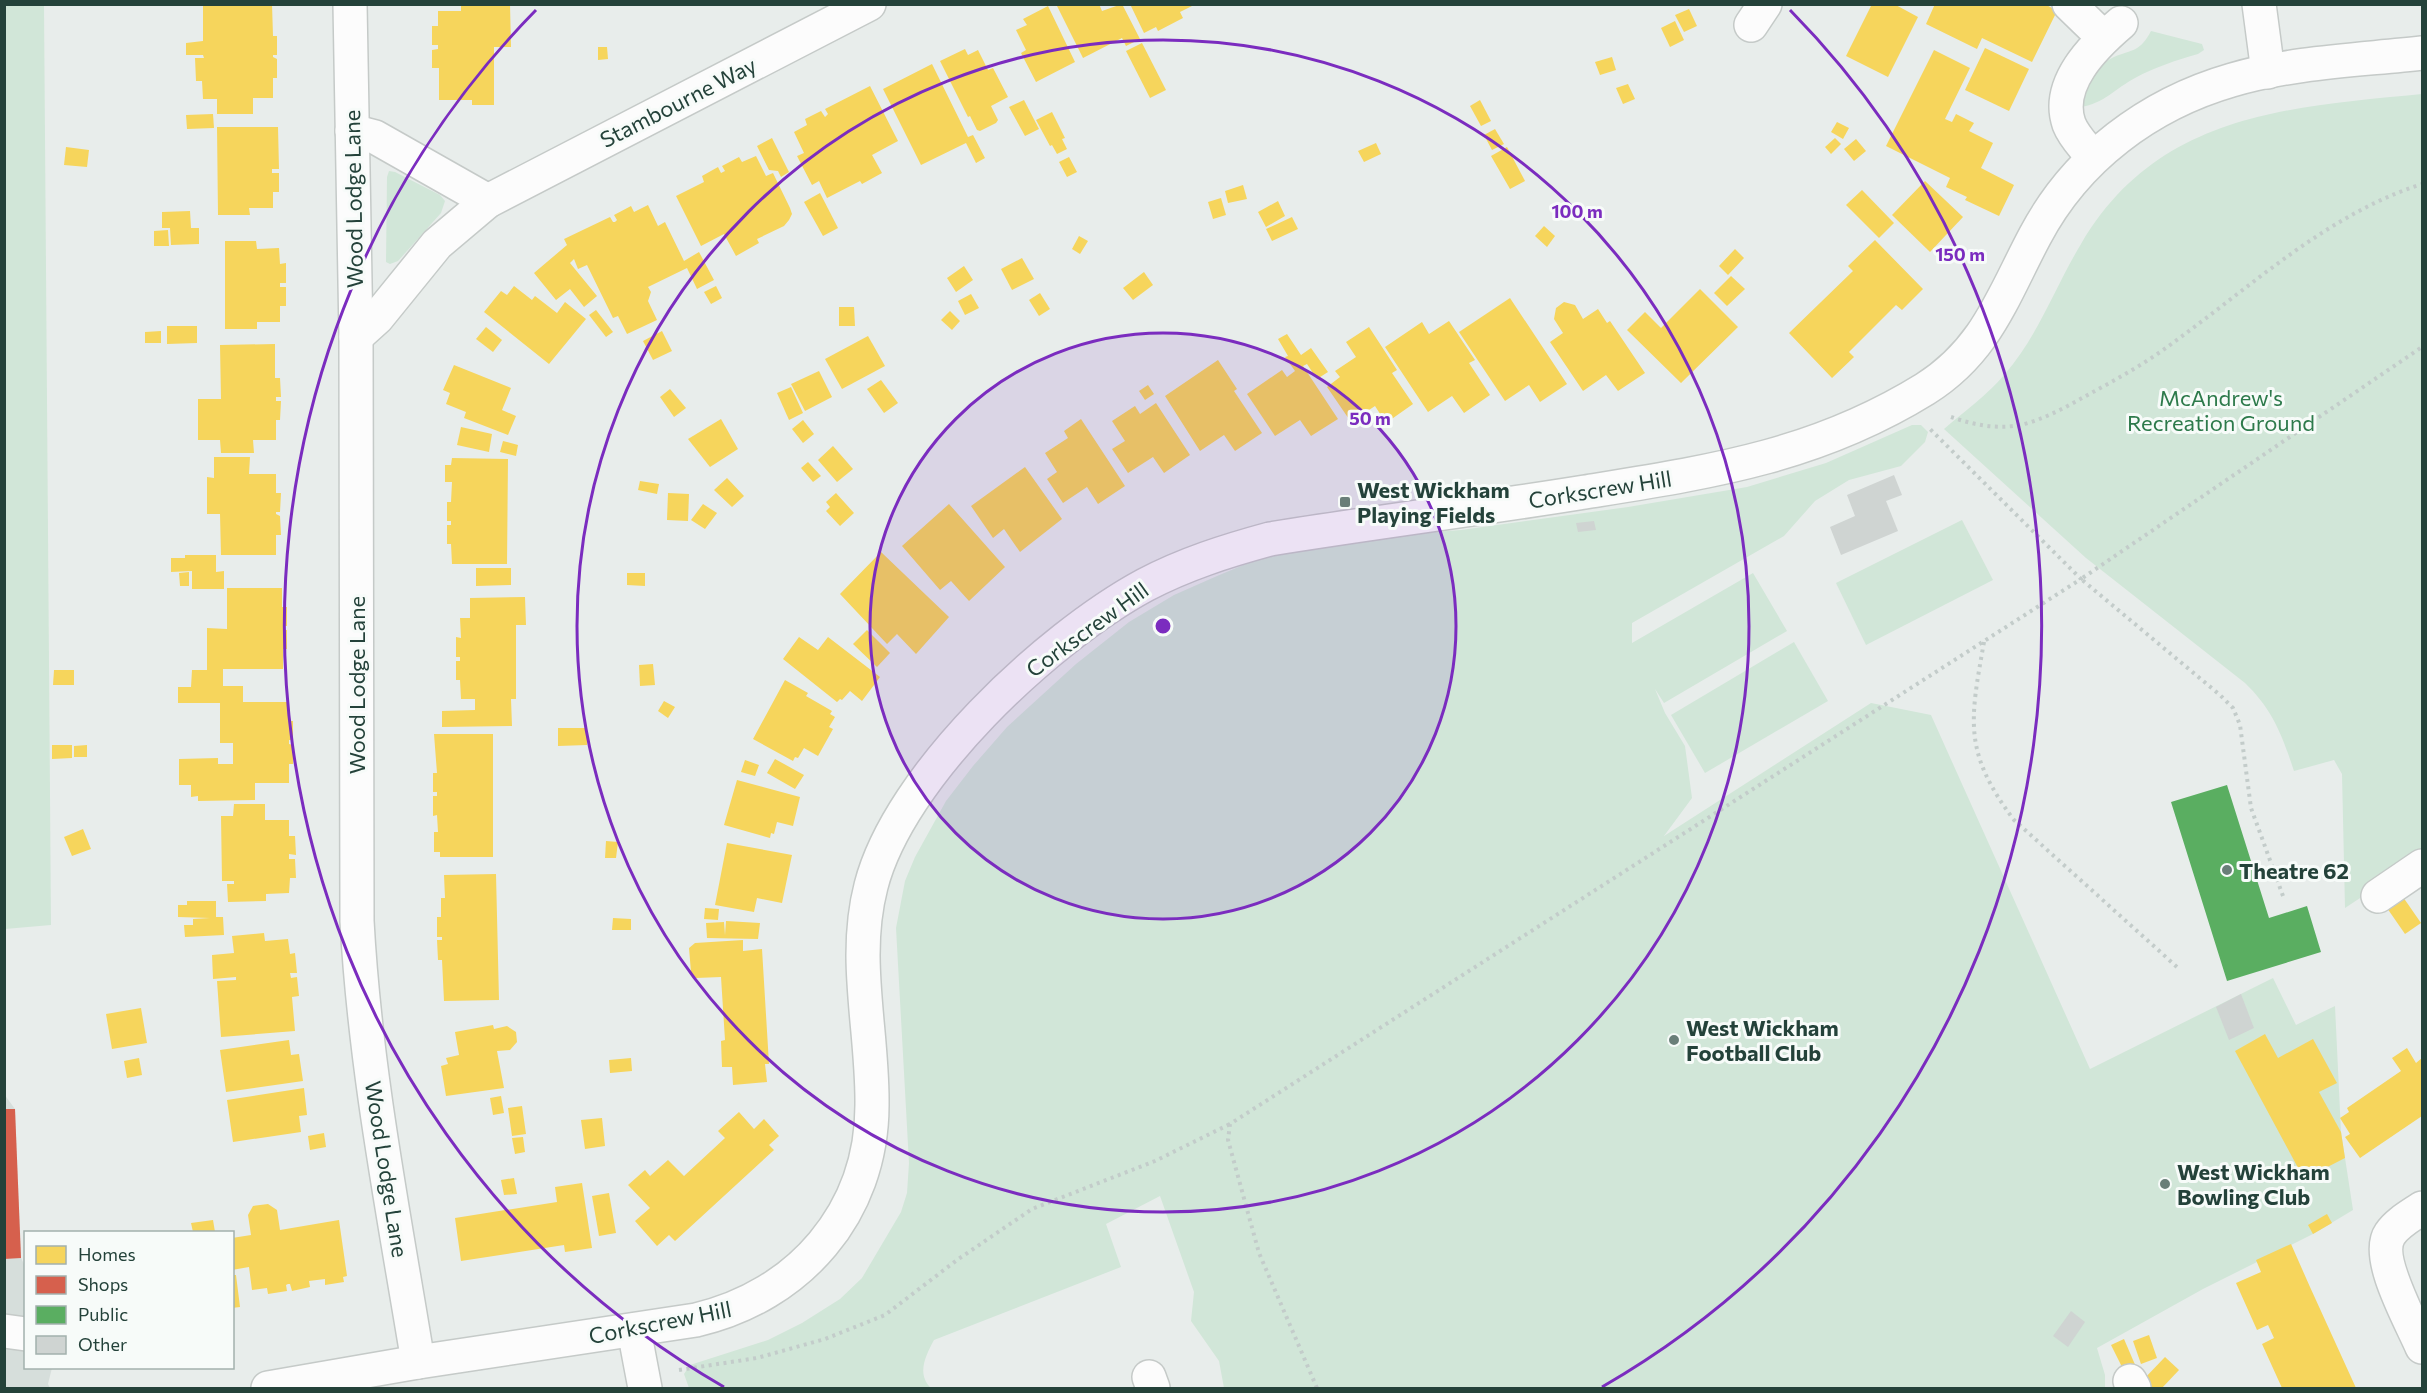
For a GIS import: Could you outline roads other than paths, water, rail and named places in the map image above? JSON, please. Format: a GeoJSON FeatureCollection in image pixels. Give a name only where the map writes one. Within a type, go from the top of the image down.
{"type":"FeatureCollection","features":[{"type":"Feature","properties":{"kind":"street","name":"Wood Lodge Lane"},"geometry":{"type":"LineString","coordinates":[[350,4],[356,337],[356,905],[360,978],[369,1058],[417,1362]]}},
{"type":"Feature","properties":{"kind":"street","name":"Stambourne Way"},"geometry":{"type":"LineString","coordinates":[[356,337],[377,318],[438,244],[488,201],[869,4]]}},
{"type":"Feature","properties":{"kind":"street"},"geometry":{"type":"LineString","coordinates":[[2069,4],[2113,31],[2089,55],[2074,76],[2066,102],[2066,112],[2072,130],[2093,158]]}},
{"type":"Feature","properties":{"kind":"street"},"geometry":{"type":"LineString","coordinates":[[2259,4],[2268,72]]}},
{"type":"Feature","properties":{"kind":"street","name":"Corkscrew Hill"},"geometry":{"type":"LineString","coordinates":[[268,1389],[417,1362],[634,1330],[719,1314],[761,1296],[782,1283],[815,1253],[841,1220],[850,1203],[865,1162],[872,1124],[871,1074],[863,990],[863,939],[871,886],[885,844],[900,816],[944,757],[1001,695],[1036,663],[1082,627],[1141,587],[1190,564],[1236,548],[1307,533],[1708,472],[1783,453],[1826,438],[1882,414],[1905,400],[1948,372],[1974,346],[1993,320],[2036,234],[2075,178],[2093,158],[2136,124],[2167,106],[2216,85],[2268,72],[2422,53]]}},
{"type":"Feature","properties":{"kind":"street"},"geometry":{"type":"LineString","coordinates":[[352,131],[375,137],[488,201]]}},
{"type":"Feature","properties":{"kind":"street"},"geometry":{"type":"LineString","coordinates":[[2378,896],[2422,866]]}},
{"type":"Feature","properties":{"kind":"street"},"geometry":{"type":"LineString","coordinates":[[2422,1208],[2390,1234],[2385,1247],[2386,1260],[2422,1347]]}},
{"type":"Feature","properties":{"kind":"street"},"geometry":{"type":"LineString","coordinates":[[634,1330],[644,1382]]}},
{"type":"Feature","properties":{"kind":"street"},"geometry":{"type":"LineString","coordinates":[[4,1331],[24,1334]]}},
{"type":"Feature","properties":{"kind":"place","name":"West Wickham Playing Fields"},"geometry":{"type":"Point","coordinates":[1345,502]}},
{"type":"Feature","properties":{"kind":"place","name":"Theatre 62"},"geometry":{"type":"Point","coordinates":[2227,870]}},
{"type":"Feature","properties":{"kind":"place","name":"West Wickham Football Club"},"geometry":{"type":"Point","coordinates":[1674,1040]}},
{"type":"Feature","properties":{"kind":"place","name":"West Wickham Bowling Club"},"geometry":{"type":"Point","coordinates":[2165,1184]}},
{"type":"Feature","properties":{"kind":"park label","name":"McAndrew's Recreation Ground"},"geometry":{"type":"Point","coordinates":[2221,410]}}]}
